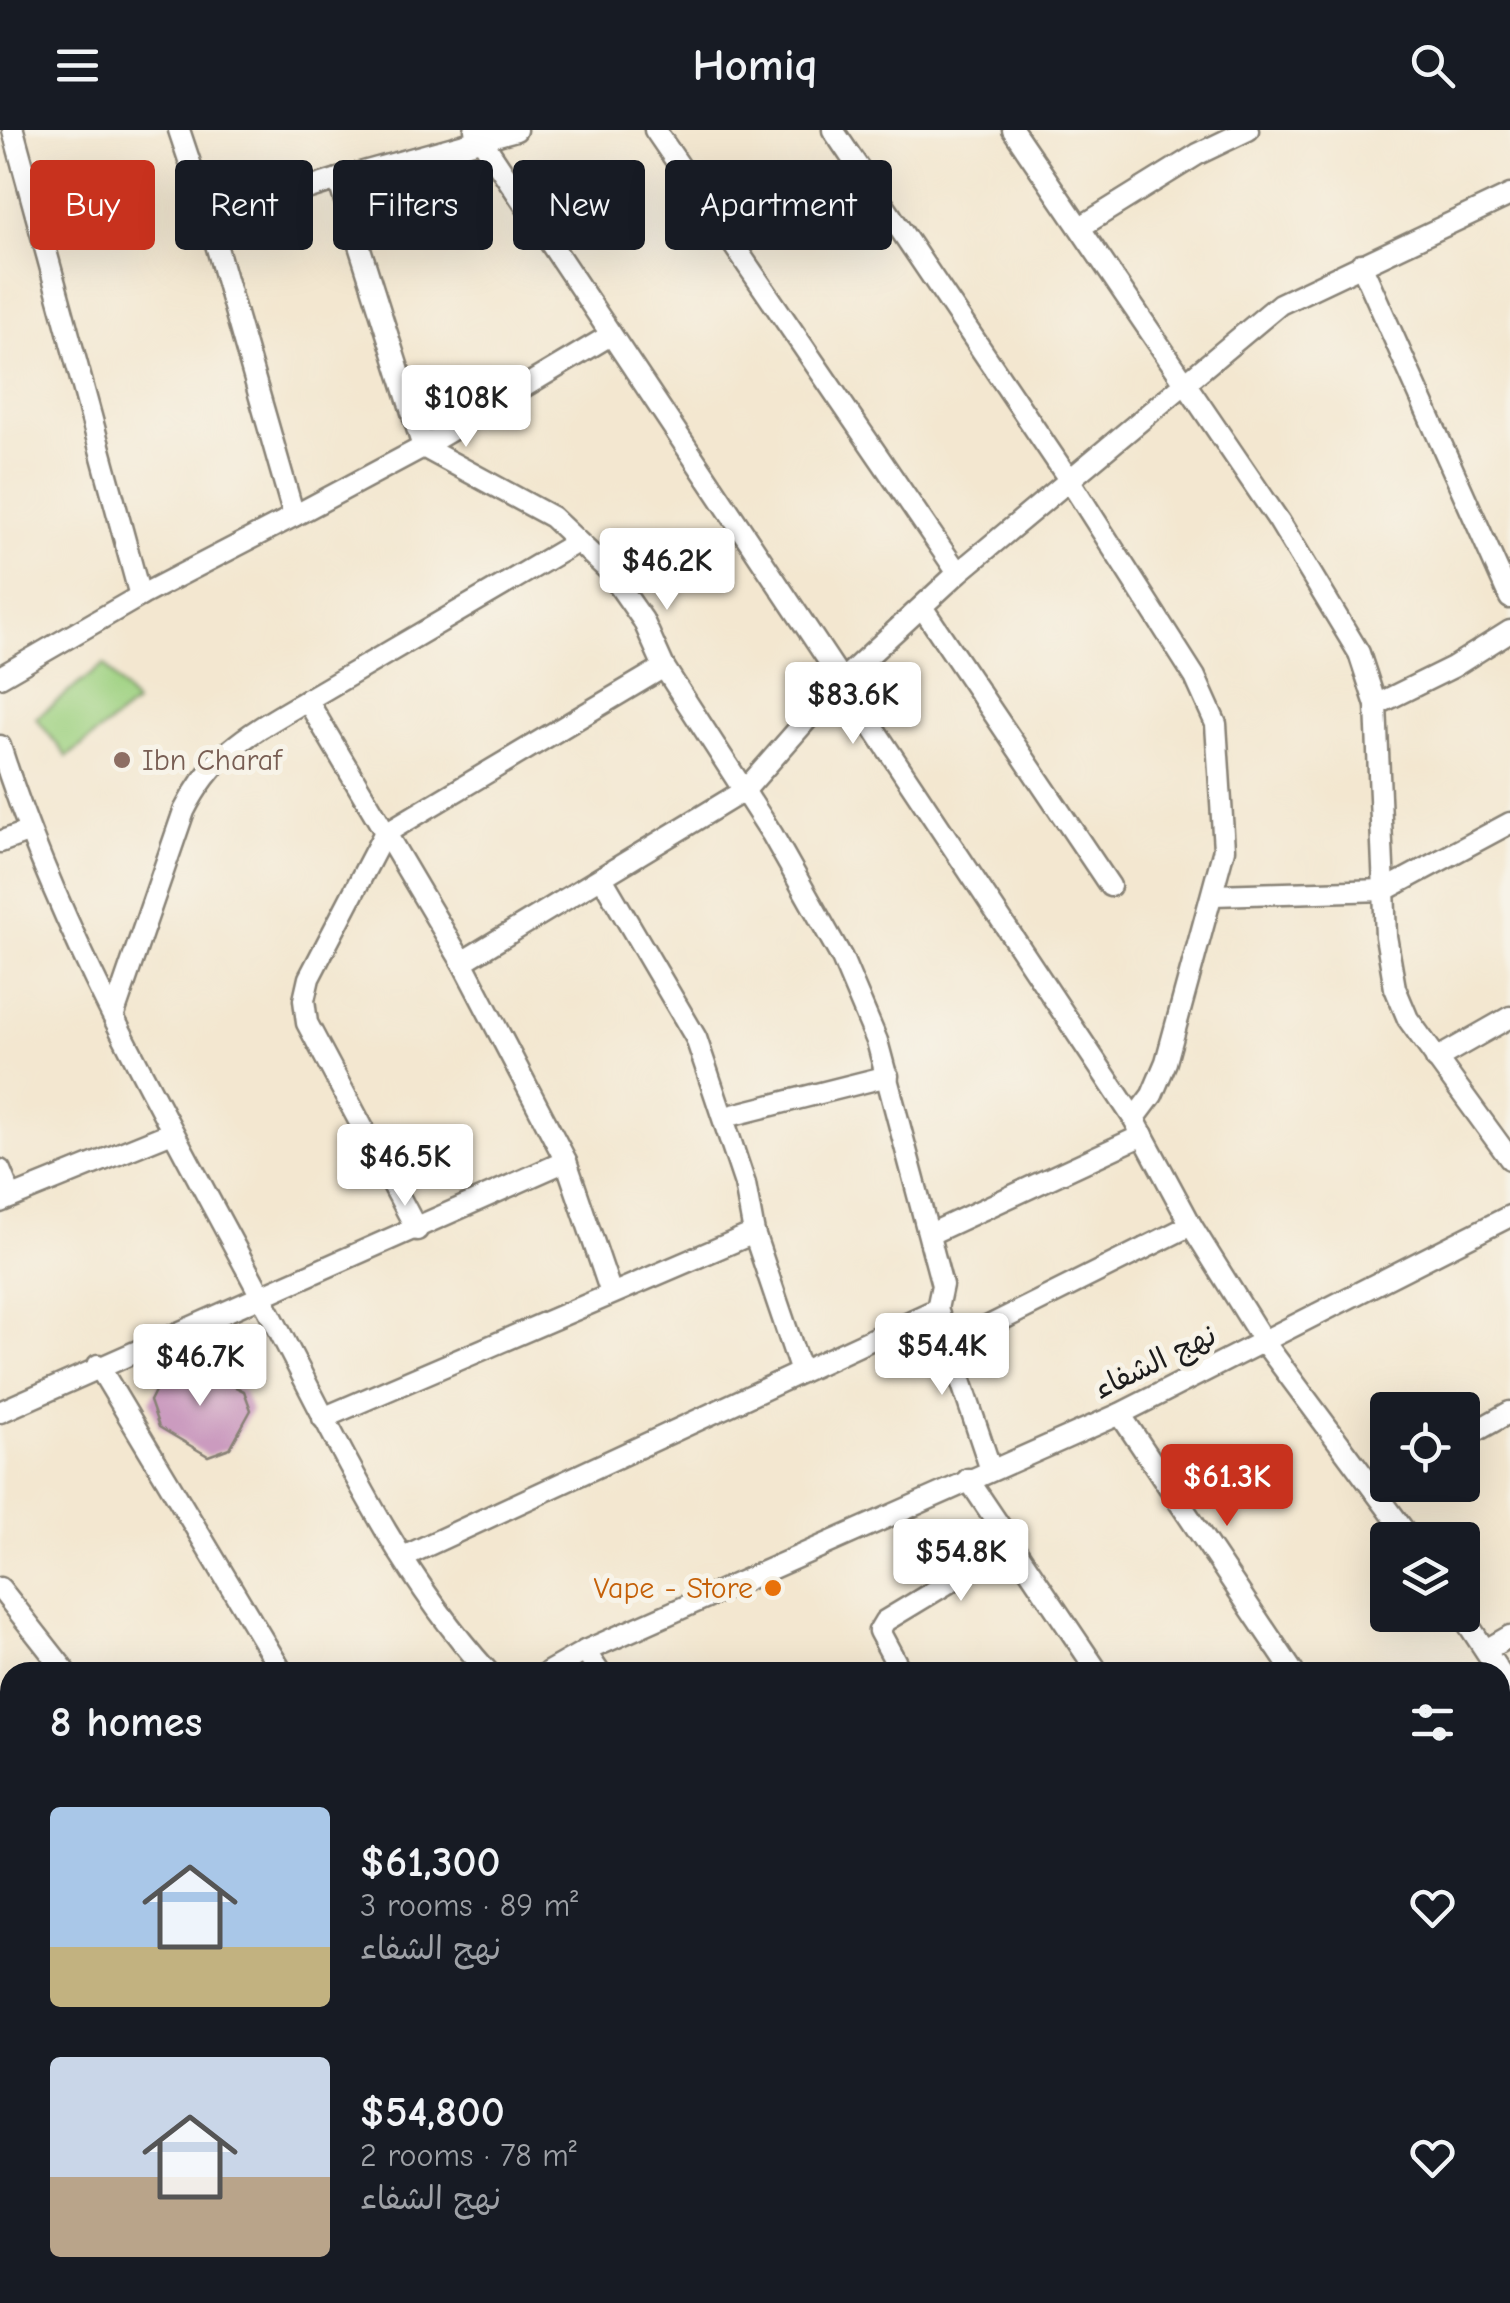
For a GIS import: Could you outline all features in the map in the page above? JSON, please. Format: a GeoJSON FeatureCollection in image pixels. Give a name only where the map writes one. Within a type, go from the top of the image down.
{"type":"FeatureCollection","features":[{"type":"Feature","properties":{"kind":"street"},"geometry":{"type":"LineString","coordinates":[[13,130],[140,596]]}},
{"type":"Feature","properties":{"kind":"street"},"geometry":{"type":"LineString","coordinates":[[180,130],[190,160]]}},
{"type":"Feature","properties":{"kind":"street"},"geometry":{"type":"LineString","coordinates":[[400,160],[478,135],[516,130]]}},
{"type":"Feature","properties":{"kind":"street"},"geometry":{"type":"LineString","coordinates":[[655,130],[958,574]]}},
{"type":"Feature","properties":{"kind":"street"},"geometry":{"type":"LineString","coordinates":[[833,130],[1068,478],[1195,677],[1216,724],[1224,850],[1166,1062],[1138,1127],[930,1234]]}},
{"type":"Feature","properties":{"kind":"street"},"geometry":{"type":"LineString","coordinates":[[1082,226],[1198,154],[1248,130]]}},
{"type":"Feature","properties":{"kind":"street"},"geometry":{"type":"LineString","coordinates":[[1021,132],[1359,653],[1376,705],[1385,890],[1395,988],[1408,1020],[1510,1160]]}},
{"type":"Feature","properties":{"kind":"street"},"geometry":{"type":"LineString","coordinates":[[478,135],[1138,1127],[1264,1342],[1370,1470]]}},
{"type":"Feature","properties":{"kind":"street"},"geometry":{"type":"LineString","coordinates":[[462,962],[744,790],[840,683],[958,574],[1184,380],[1280,304],[1510,196]]}},
{"type":"Feature","properties":{"kind":"street"},"geometry":{"type":"LineString","coordinates":[[218,250],[294,516]]}},
{"type":"Feature","properties":{"kind":"street"},"geometry":{"type":"LineString","coordinates":[[360,250],[423,447],[511,491],[552,517],[608,570],[643,620],[664,667],[744,790],[842,958],[888,1076],[942,1285],[937,1309],[991,1470]]}},
{"type":"Feature","properties":{"kind":"street"},"geometry":{"type":"LineString","coordinates":[[1361,264],[1510,598]]}},
{"type":"Feature","properties":{"kind":"street"},"geometry":{"type":"LineString","coordinates":[[0,677],[140,596],[423,447],[609,336]]}},
{"type":"Feature","properties":{"kind":"street"},"geometry":{"type":"LineString","coordinates":[[114,1014],[184,811],[199,782],[229,746],[577,542]]}},
{"type":"Feature","properties":{"kind":"street"},"geometry":{"type":"LineString","coordinates":[[922,607],[1110,886]]}},
{"type":"Feature","properties":{"kind":"street"},"geometry":{"type":"LineString","coordinates":[[1376,705],[1453,667],[1510,631]]}},
{"type":"Feature","properties":{"kind":"street"},"geometry":{"type":"LineString","coordinates":[[417,1230],[307,1022],[304,1000],[309,978],[384,834],[664,667]]}},
{"type":"Feature","properties":{"kind":"street"},"geometry":{"type":"LineString","coordinates":[[307,700],[462,962],[566,1161],[611,1294]]}},
{"type":"Feature","properties":{"kind":"street"},"geometry":{"type":"LineString","coordinates":[[0,746],[27,832],[170,1132],[374,1511],[479,1662]]}},
{"type":"Feature","properties":{"kind":"street"},"geometry":{"type":"LineString","coordinates":[[1213,895],[1385,890],[1510,823]]}},
{"type":"Feature","properties":{"kind":"street"},"geometry":{"type":"LineString","coordinates":[[0,842],[27,832]]}},
{"type":"Feature","properties":{"kind":"street"},"geometry":{"type":"LineString","coordinates":[[602,878],[696,1038],[725,1117],[745,1184],[754,1233],[801,1372]]}},
{"type":"Feature","properties":{"kind":"street"},"geometry":{"type":"LineString","coordinates":[[1436,1059],[1510,1017]]}},
{"type":"Feature","properties":{"kind":"street"},"geometry":{"type":"LineString","coordinates":[[725,1117],[888,1076]]}},
{"type":"Feature","properties":{"kind":"street"},"geometry":{"type":"LineString","coordinates":[[0,1170],[6,1200],[170,1132]]}},
{"type":"Feature","properties":{"kind":"street"},"geometry":{"type":"LineString","coordinates":[[0,1412],[98,1365],[262,1298],[566,1161]]}},
{"type":"Feature","properties":{"kind":"street","name":"نهج الشفاء"},"geometry":{"type":"LineString","coordinates":[[566,1662],[1120,1414],[1510,1216]]}},
{"type":"Feature","properties":{"kind":"street"},"geometry":{"type":"LineString","coordinates":[[951,1345],[1192,1225]]}},
{"type":"Feature","properties":{"kind":"street"},"geometry":{"type":"LineString","coordinates":[[323,1418],[754,1233]]}},
{"type":"Feature","properties":{"kind":"street"},"geometry":{"type":"LineString","coordinates":[[405,1556],[937,1309]]}},
{"type":"Feature","properties":{"kind":"street"},"geometry":{"type":"LineString","coordinates":[[98,1365],[276,1662]]}},
{"type":"Feature","properties":{"kind":"street"},"geometry":{"type":"LineString","coordinates":[[1480,1429],[1510,1412]]}},
{"type":"Feature","properties":{"kind":"street"},"geometry":{"type":"LineString","coordinates":[[1120,1414],[1286,1662]]}},
{"type":"Feature","properties":{"kind":"street"},"geometry":{"type":"LineString","coordinates":[[968,1479],[1091,1662]]}},
{"type":"Feature","properties":{"kind":"street"},"geometry":{"type":"LineString","coordinates":[[894,1662],[881,1644],[878,1631],[885,1621],[1011,1545]]}},
{"type":"Feature","properties":{"kind":"street"},"geometry":{"type":"LineString","coordinates":[[0,1588],[58,1662]]}},
{"type":"Feature","properties":{"kind":"street"},"geometry":{"type":"LineString","coordinates":[[1474,1632],[1494,1662]]}},
{"type":"Feature","properties":{"kind":"street"},"geometry":{"type":"LineString","coordinates":[[1486,1650],[1510,1636]]}},
{"type":"Feature","properties":{"kind":"street"},"geometry":{"type":"LineString","coordinates":[[585,1651],[592,1662]]}},
{"type":"Feature","properties":{"kind":"green space"},"geometry":{"type":"Polygon","coordinates":[[[104,664],[135,704],[67,757],[36,718],[104,664]]]}},
{"type":"Feature","properties":{"kind":"building"},"geometry":{"type":"Polygon","coordinates":[[[190,1365],[244,1391],[251,1410],[230,1448],[208,1456],[159,1427],[150,1401],[164,1373],[190,1365]]]}},
{"type":"Feature","properties":{"kind":"place","name":"Ibn Charaf"},"geometry":{"type":"Point","coordinates":[122,760]}},
{"type":"Feature","properties":{"kind":"place","name":"Vape - Store"},"geometry":{"type":"Point","coordinates":[773,1588]}}]}
